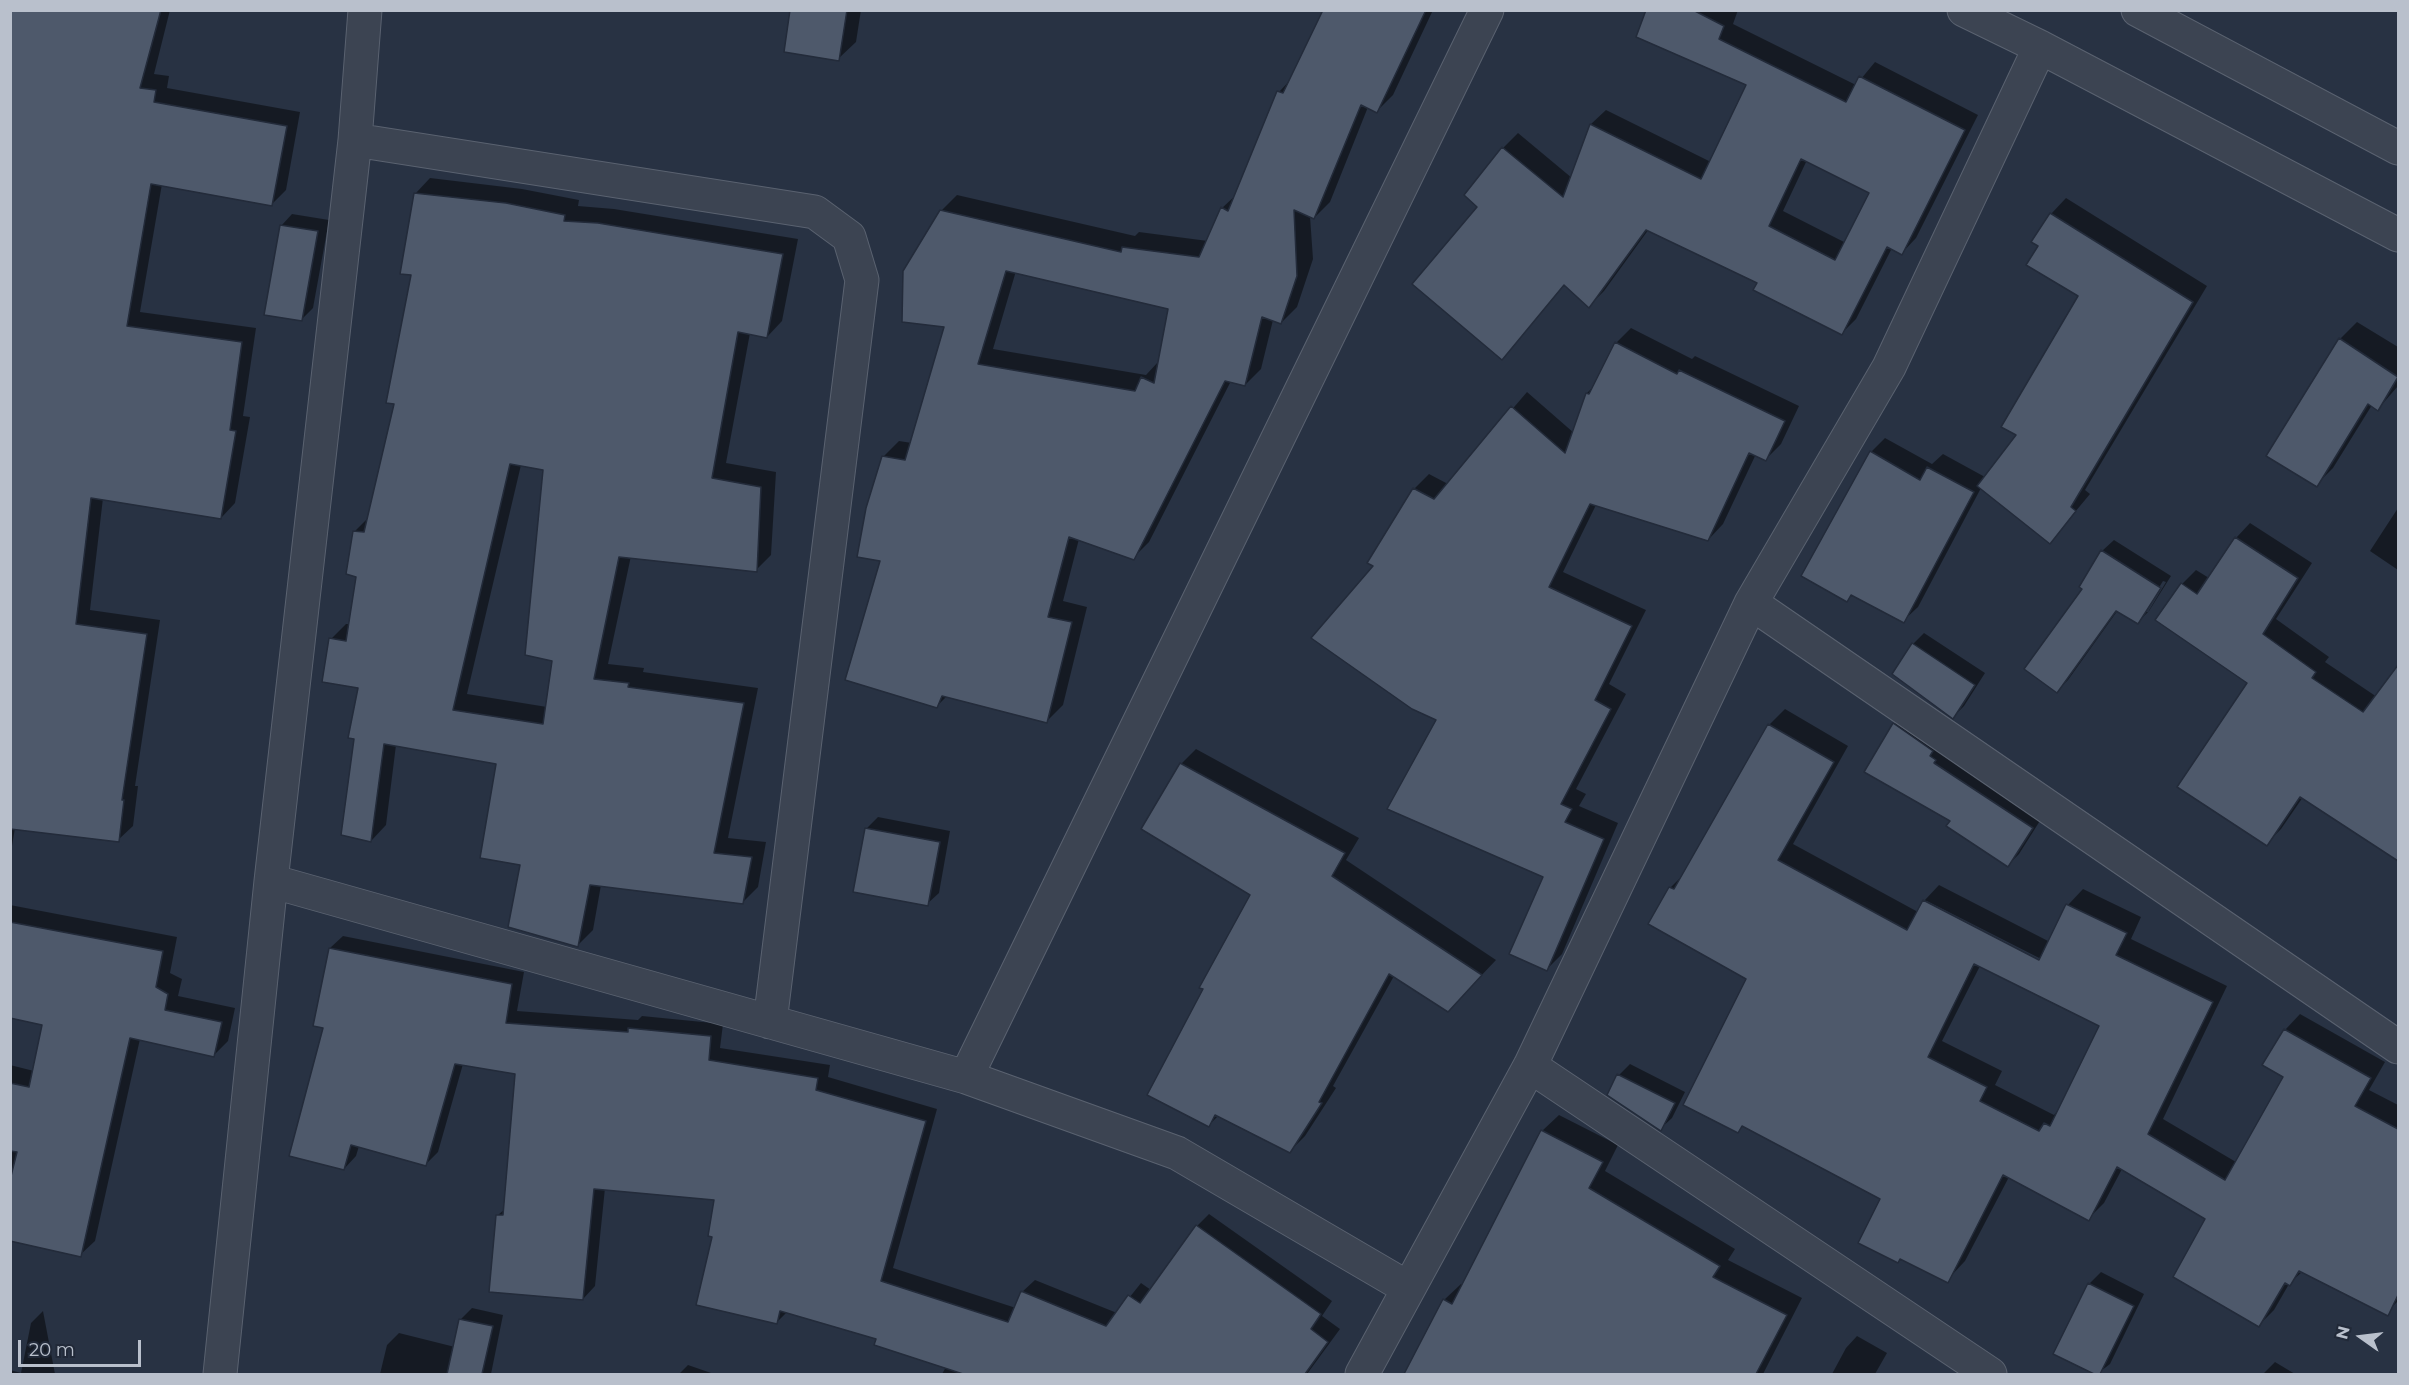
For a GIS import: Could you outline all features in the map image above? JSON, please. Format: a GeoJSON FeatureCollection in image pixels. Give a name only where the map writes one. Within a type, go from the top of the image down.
{"type":"FeatureCollection","features":[{"type":"Feature","properties":{"kind":"street"},"geometry":{"type":"LineString","coordinates":[[220,1374],[272,881],[355,140],[365,10]]}},
{"type":"Feature","properties":{"kind":"street"},"geometry":{"type":"LineString","coordinates":[[966,1077],[1487,10]]}},
{"type":"Feature","properties":{"kind":"street"},"geometry":{"type":"LineString","coordinates":[[1964,10],[2040,47],[2398,235]]}},
{"type":"Feature","properties":{"kind":"street"},"geometry":{"type":"LineString","coordinates":[[2138,10],[2398,148]]}},
{"type":"Feature","properties":{"kind":"street"},"geometry":{"type":"LineString","coordinates":[[1362,1374],[1530,1066],[1751,603],[1889,367],[2040,47]]}},
{"type":"Feature","properties":{"kind":"street"},"geometry":{"type":"LineString","coordinates":[[355,140],[815,213],[849,237],[862,280],[770,1022]]}},
{"type":"Feature","properties":{"kind":"street"},"geometry":{"type":"LineString","coordinates":[[1751,603],[2398,1047]]}},
{"type":"Feature","properties":{"kind":"street"},"geometry":{"type":"LineString","coordinates":[[272,881],[966,1077],[1177,1153],[1408,1288]]}},
{"type":"Feature","properties":{"kind":"street"},"geometry":{"type":"LineString","coordinates":[[1530,1066],[1990,1374]]}},
{"type":"Feature","properties":{"kind":"building"},"geometry":{"type":"Polygon","coordinates":[[[10,10],[161,10],[140,88],[156,90],[154,102],[287,126],[272,206],[151,184],[127,326],[242,342],[230,430],[236,431],[221,519],[91,498],[76,624],[147,634],[122,800],[124,800],[119,842],[10,829],[10,10]]]}},
{"type":"Feature","properties":{"kind":"building"},"geometry":{"type":"Polygon","coordinates":[[[790,10],[847,10],[839,61],[784,52],[790,10]]]}},
{"type":"Feature","properties":{"kind":"building"},"geometry":{"type":"Polygon","coordinates":[[[1323,10],[1426,10],[1377,113],[1361,105],[1314,219],[1294,210],[1297,276],[1281,324],[1262,317],[1245,386],[1225,381],[1134,560],[1069,537],[1048,617],[1072,622],[1047,723],[942,696],[937,708],[845,680],[880,561],[857,557],[866,508],[882,456],[905,460],[944,327],[902,322],[903,271],[940,210],[1121,252],[1122,247],[1199,257],[1221,207],[1228,211],[1277,91],[1283,93],[1323,10]],[[1006,271],[978,364],[1135,391],[1141,377],[1154,383],[1168,309],[1006,271]]]}},
{"type":"Feature","properties":{"kind":"building"},"geometry":{"type":"Polygon","coordinates":[[[1646,10],[1693,10],[1724,26],[1719,39],[1846,102],[1859,76],[1965,130],[1902,255],[1887,247],[1842,335],[1753,290],[1757,283],[1646,230],[1589,308],[1564,285],[1502,360],[1412,284],[1477,207],[1464,195],[1502,147],[1563,197],[1590,124],[1701,179],[1746,85],[1636,37],[1646,10]],[[1801,159],[1769,226],[1835,260],[1869,193],[1801,159]]]}},
{"type":"Feature","properties":{"kind":"building"},"geometry":{"type":"Polygon","coordinates":[[[414,193],[506,203],[565,215],[564,221],[598,223],[783,254],[767,338],[738,332],[712,478],[761,487],[757,572],[619,557],[594,679],[629,683],[628,687],[744,703],[714,853],[752,857],[743,904],[590,885],[578,947],[508,927],[520,865],[480,858],[496,764],[384,744],[371,842],[341,835],[354,739],[348,738],[358,688],[322,682],[329,638],[346,641],[356,577],[346,574],[353,531],[364,532],[394,404],[386,403],[411,275],[400,274],[414,193]],[[510,464],[453,710],[543,724],[552,661],[525,655],[543,470],[510,464]]]}},
{"type":"Feature","properties":{"kind":"building"},"geometry":{"type":"Polygon","coordinates":[[[2050,213],[2193,302],[2071,507],[2076,511],[2050,544],[1977,486],[2016,435],[2001,427],[2078,296],[2026,265],[2038,246],[2031,242],[2050,213]]]}},
{"type":"Feature","properties":{"kind":"building"},"geometry":{"type":"Polygon","coordinates":[[[280,225],[318,231],[302,321],[264,315],[280,225]]]}},
{"type":"Feature","properties":{"kind":"building"},"geometry":{"type":"Polygon","coordinates":[[[2339,338],[2398,377],[2378,411],[2368,404],[2317,487],[2266,456],[2339,338]]]}},
{"type":"Feature","properties":{"kind":"building"},"geometry":{"type":"Polygon","coordinates":[[[1615,342],[1677,374],[1679,370],[1785,421],[1766,461],[1749,453],[1708,541],[1590,504],[1549,587],[1632,626],[1595,700],[1611,709],[1561,804],[1572,809],[1565,822],[1604,839],[1547,971],[1509,954],[1543,877],[1387,809],[1436,720],[1412,709],[1311,638],[1373,566],[1367,563],[1413,488],[1434,499],[1511,406],[1565,453],[1586,393],[1589,394],[1615,342]]]}},
{"type":"Feature","properties":{"kind":"building"},"geometry":{"type":"Polygon","coordinates":[[[1870,451],[1920,480],[1927,467],[1974,492],[1904,623],[1851,595],[1847,602],[1801,576],[1870,451]]]}},
{"type":"Feature","properties":{"kind":"building"},"geometry":{"type":"Polygon","coordinates":[[[2235,537],[2298,578],[2263,634],[2316,672],[2312,678],[2363,712],[2398,665],[2398,861],[2300,797],[2267,846],[2177,787],[2247,683],[2155,620],[2181,583],[2197,594],[2235,537]]]}},
{"type":"Feature","properties":{"kind":"building"},"geometry":{"type":"Polygon","coordinates":[[[2101,550],[2161,588],[2138,624],[2116,611],[2057,693],[2024,669],[2082,589],[2079,587],[2101,550]]]}},
{"type":"Feature","properties":{"kind":"building"},"geometry":{"type":"Polygon","coordinates":[[[1912,643],[1975,685],[1953,719],[1892,674],[1912,643]]]}},
{"type":"Feature","properties":{"kind":"building"},"geometry":{"type":"Polygon","coordinates":[[[1893,723],[1933,751],[1930,756],[1936,760],[1934,763],[2033,828],[2008,867],[1946,826],[1950,821],[1864,772],[1893,723]]]}},
{"type":"Feature","properties":{"kind":"building"},"geometry":{"type":"Polygon","coordinates":[[[1768,724],[1834,762],[1778,860],[1907,930],[1923,900],[2039,960],[2066,904],[2127,933],[2116,955],[2213,1002],[2148,1134],[2225,1180],[2283,1077],[2262,1065],[2284,1029],[2371,1078],[2355,1106],[2398,1129],[2398,1295],[2388,1316],[2299,1271],[2290,1286],[2285,1283],[2259,1327],[2173,1277],[2205,1219],[2117,1167],[2089,1221],[2003,1175],[1948,1283],[1900,1259],[1898,1263],[1858,1243],[1880,1199],[1742,1126],[1738,1133],[1683,1105],[1746,979],[1648,924],[1669,887],[1674,889],[1768,724]],[[1974,964],[1928,1057],[1987,1087],[1980,1101],[2039,1131],[2044,1123],[2050,1126],[2099,1026],[1974,964]]]}},
{"type":"Feature","properties":{"kind":"building"},"geometry":{"type":"Polygon","coordinates":[[[1180,763],[1345,853],[1332,876],[1482,975],[1448,1012],[1389,974],[1319,1102],[1322,1103],[1290,1153],[1215,1115],[1209,1127],[1147,1095],[1203,989],[1199,988],[1250,895],[1141,829],[1180,763]]]}},
{"type":"Feature","properties":{"kind":"building"},"geometry":{"type":"Polygon","coordinates":[[[865,828],[940,842],[928,906],[853,892],[865,828]]]}},
{"type":"Feature","properties":{"kind":"building"},"geometry":{"type":"Polygon","coordinates":[[[10,922],[163,951],[156,987],[168,994],[165,1010],[222,1022],[214,1057],[130,1038],[81,1257],[10,1241],[10,1180],[17,1152],[10,1151],[10,1083],[29,1087],[42,1025],[10,1018],[10,922]]]}},
{"type":"Feature","properties":{"kind":"building"},"geometry":{"type":"Polygon","coordinates":[[[329,948],[512,984],[506,1023],[628,1032],[628,1028],[711,1036],[709,1060],[818,1078],[816,1090],[926,1121],[881,1281],[1008,1322],[1021,1291],[1106,1326],[1128,1295],[1140,1303],[1196,1225],[1321,1314],[1311,1329],[1328,1342],[1305,1374],[963,1374],[874,1345],[876,1339],[780,1311],[777,1324],[696,1305],[712,1237],[708,1236],[714,1200],[594,1189],[583,1300],[489,1292],[496,1215],[503,1215],[515,1074],[455,1064],[426,1166],[351,1145],[344,1170],[289,1156],[323,1028],[313,1026],[329,948]]]}},
{"type":"Feature","properties":{"kind":"building"},"geometry":{"type":"Polygon","coordinates":[[[1617,1074],[1675,1103],[1661,1131],[1607,1095],[1617,1074]]]}},
{"type":"Feature","properties":{"kind":"building"},"geometry":{"type":"Polygon","coordinates":[[[1541,1130],[1603,1162],[1589,1188],[1720,1266],[1713,1277],[1787,1315],[1756,1374],[1404,1374],[1443,1299],[1452,1304],[1541,1130]]]}},
{"type":"Feature","properties":{"kind":"building"},"geometry":{"type":"Polygon","coordinates":[[[2088,1283],[2134,1306],[2100,1374],[2094,1374],[2053,1354],[2088,1283]]]}},
{"type":"Feature","properties":{"kind":"building"},"geometry":{"type":"Polygon","coordinates":[[[459,1319],[493,1326],[482,1374],[447,1374],[459,1319]]]}}]}
